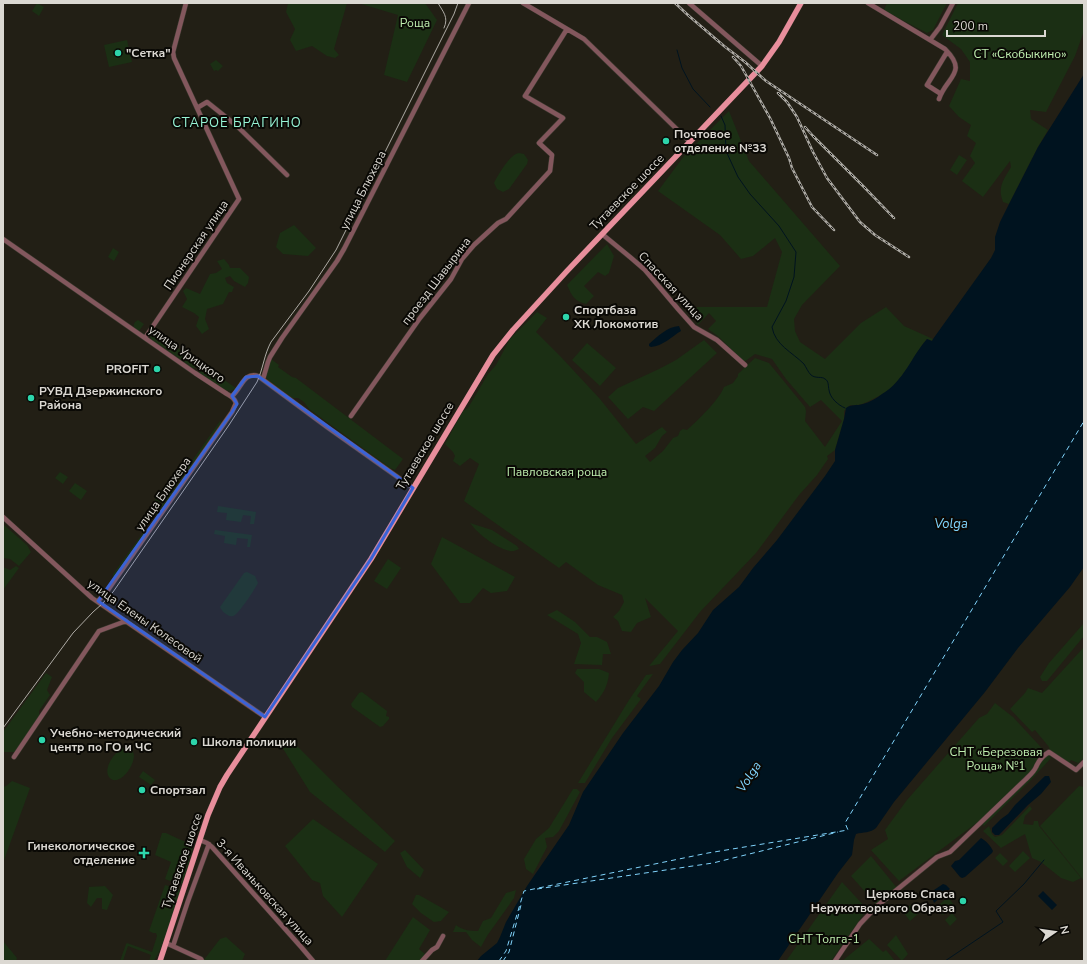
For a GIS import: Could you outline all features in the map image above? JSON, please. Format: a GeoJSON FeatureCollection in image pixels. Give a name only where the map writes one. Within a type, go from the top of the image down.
{"type":"FeatureCollection","features":[{"type":"Feature","properties":{"kind":"main road","name":"Тутаевское шоссе"},"geometry":{"type":"LineString","coordinates":[[160,961],[208,815],[220,787],[238,757],[371,560],[493,356],[513,330],[602,234],[762,66],[782,38],[801,3]]}},
{"type":"Feature","properties":{"kind":"street","name":"Пионерская улица"},"geometry":{"type":"LineString","coordinates":[[145,338],[239,199],[173,55],[186,3]]}},
{"type":"Feature","properties":{"kind":"street","name":"улица Блюхера"},"geometry":{"type":"LineString","coordinates":[[263,380],[270,357],[344,249],[469,3]]}},
{"type":"Feature","properties":{"kind":"street"},"geometry":{"type":"LineString","coordinates":[[523,3],[584,39],[690,142]]}},
{"type":"Feature","properties":{"kind":"street"},"geometry":{"type":"LineString","coordinates":[[690,3],[762,66]]}},
{"type":"Feature","properties":{"kind":"street"},"geometry":{"type":"LineString","coordinates":[[868,3],[930,40],[947,52],[955,62],[955,72],[940,97],[927,85],[947,52]]}},
{"type":"Feature","properties":{"kind":"street"},"geometry":{"type":"LineString","coordinates":[[930,40],[940,27],[952,3]]}},
{"type":"Feature","properties":{"kind":"street","name":"проезд Шавырина"},"geometry":{"type":"LineString","coordinates":[[351,416],[420,318],[443,290],[462,259],[474,245],[498,223],[506,218],[550,172],[552,155],[539,143],[563,118],[525,96],[568,29]]}},
{"type":"Feature","properties":{"kind":"street"},"geometry":{"type":"LineString","coordinates":[[197,108],[207,102],[236,126],[287,175]]}},
{"type":"Feature","properties":{"kind":"street","name":"Спасская улица"},"geometry":{"type":"LineString","coordinates":[[602,234],[645,270],[694,327],[717,340],[745,365]]}},
{"type":"Feature","properties":{"kind":"street","name":"улица Урицкого"},"geometry":{"type":"LineString","coordinates":[[3,239],[227,394],[232,396],[248,376],[253,374],[263,380]]}},
{"type":"Feature","properties":{"kind":"street"},"geometry":{"type":"LineString","coordinates":[[263,380],[413,488]]}},
{"type":"Feature","properties":{"kind":"street","name":"улица Блюхера"},"geometry":{"type":"LineString","coordinates":[[98,601],[108,590],[232,412],[236,403],[232,396]]}},
{"type":"Feature","properties":{"kind":"street","name":"улица Елены Колесовой"},"geometry":{"type":"LineString","coordinates":[[3,517],[92,598],[265,717]]}},
{"type":"Feature","properties":{"kind":"street"},"geometry":{"type":"LineString","coordinates":[[14,757],[99,630],[126,621]]}},
{"type":"Feature","properties":{"kind":"street"},"geometry":{"type":"LineString","coordinates":[[835,961],[860,924],[877,906],[937,857],[950,852],[1025,780],[1035,769],[1042,756],[1049,752],[1076,770],[1084,762]]}},
{"type":"Feature","properties":{"kind":"street","name":"3-я Иваньковская улица"},"geometry":{"type":"LineString","coordinates":[[200,840],[209,844],[313,961]]}},
{"type":"Feature","properties":{"kind":"street"},"geometry":{"type":"LineString","coordinates":[[173,946],[209,844]]}},
{"type":"Feature","properties":{"kind":"street"},"geometry":{"type":"LineString","coordinates":[[422,961],[432,950],[437,947],[442,936]]}},
{"type":"Feature","properties":{"kind":"street"},"geometry":{"type":"LineString","coordinates":[[166,943],[201,959],[202,961]]}},
{"type":"Feature","properties":{"kind":"highlighted area"},"geometry":{"type":"Polygon","coordinates":[[[258,376],[413,488],[371,559],[265,717],[98,601],[232,412],[237,404],[232,396],[246,377],[258,376]]]}},
{"type":"Feature","properties":{"kind":"green space"},"geometry":{"type":"Polygon","coordinates":[[[37,3],[44,7],[39,16],[32,11],[37,3]]]}},
{"type":"Feature","properties":{"kind":"green space"},"geometry":{"type":"Polygon","coordinates":[[[288,3],[347,3],[334,49],[339,55],[335,58],[327,56],[312,46],[296,51],[290,40],[295,29],[286,12],[288,3]]]}},
{"type":"Feature","properties":{"kind":"green space","name":"Роща"},"geometry":{"type":"Polygon","coordinates":[[[358,3],[425,3],[437,20],[407,82],[384,75],[398,15],[358,3]]]}},
{"type":"Feature","properties":{"kind":"green space"},"geometry":{"type":"Polygon","coordinates":[[[887,3],[947,3],[933,30],[927,33],[884,10],[887,3]]]}},
{"type":"Feature","properties":{"kind":"green space","name":"СТ «Скобыкино»"},"geometry":{"type":"Polygon","coordinates":[[[958,3],[1084,3],[1084,31],[1075,56],[1046,112],[1030,110],[1031,119],[1048,130],[1009,204],[1003,202],[1001,197],[1001,187],[1011,167],[1010,161],[983,197],[962,181],[975,163],[970,156],[976,143],[967,136],[971,125],[959,117],[949,106],[961,79],[970,81],[970,62],[961,49],[942,35],[958,3]]]}},
{"type":"Feature","properties":{"kind":"green space","name":"\"Сетка\""},"geometry":{"type":"Polygon","coordinates":[[[127,40],[132,62],[109,67],[104,45],[127,40]]]}},
{"type":"Feature","properties":{"kind":"green space"},"geometry":{"type":"Polygon","coordinates":[[[216,60],[223,66],[218,71],[214,71],[210,64],[216,60]]]}},
{"type":"Feature","properties":{"kind":"green space","name":"Павловская роща"},"geometry":{"type":"Polygon","coordinates":[[[729,111],[749,161],[840,266],[802,305],[794,319],[795,331],[800,342],[825,359],[861,323],[886,307],[904,326],[933,339],[932,341],[927,339],[899,380],[890,389],[865,403],[850,405],[844,411],[844,419],[835,450],[827,456],[828,459],[817,475],[799,495],[756,553],[700,612],[660,664],[649,666],[678,631],[645,598],[651,617],[637,623],[631,632],[622,631],[618,621],[613,617],[619,611],[624,602],[622,595],[598,585],[566,562],[559,568],[464,501],[479,464],[470,458],[460,466],[453,461],[455,456],[445,444],[463,411],[468,408],[488,374],[496,365],[510,339],[537,312],[547,318],[536,332],[600,399],[636,444],[662,427],[667,432],[662,436],[655,448],[645,456],[650,462],[663,451],[673,438],[678,436],[680,431],[683,429],[687,430],[697,421],[713,404],[724,387],[733,383],[738,374],[755,358],[769,363],[805,407],[805,421],[825,447],[842,421],[821,400],[810,407],[786,379],[772,359],[755,354],[744,362],[719,337],[708,329],[716,321],[709,313],[698,325],[694,319],[697,307],[767,307],[782,252],[775,238],[753,256],[741,259],[720,235],[658,191],[684,156],[729,111]]]}},
{"type":"Feature","properties":{"kind":"green space"},"geometry":{"type":"Polygon","coordinates":[[[519,153],[524,154],[528,160],[527,164],[509,189],[503,192],[497,189],[494,183],[498,175],[508,161],[519,153]]]}},
{"type":"Feature","properties":{"kind":"green space"},"geometry":{"type":"Polygon","coordinates":[[[959,155],[967,160],[957,175],[950,170],[959,155]]]}},
{"type":"Feature","properties":{"kind":"green space"},"geometry":{"type":"Polygon","coordinates":[[[294,225],[316,248],[308,256],[283,254],[276,247],[280,233],[294,225]]]}},
{"type":"Feature","properties":{"kind":"green space"},"geometry":{"type":"Polygon","coordinates":[[[607,244],[614,256],[609,273],[605,276],[598,272],[584,286],[594,296],[586,304],[576,300],[567,285],[607,244]]]}},
{"type":"Feature","properties":{"kind":"green space"},"geometry":{"type":"Polygon","coordinates":[[[113,248],[119,252],[114,261],[108,257],[113,248]]]}},
{"type":"Feature","properties":{"kind":"green space"},"geometry":{"type":"Polygon","coordinates":[[[224,259],[230,268],[240,268],[249,277],[248,283],[245,287],[234,281],[230,276],[225,278],[227,283],[234,287],[232,292],[229,292],[223,304],[207,309],[205,319],[209,329],[202,334],[196,326],[199,317],[182,307],[187,299],[183,291],[186,288],[200,294],[210,274],[216,273],[222,269],[217,261],[224,259]]]}},
{"type":"Feature","properties":{"kind":"green space"},"geometry":{"type":"Polygon","coordinates":[[[138,320],[144,324],[139,331],[134,327],[135,322],[138,320]]]}},
{"type":"Feature","properties":{"kind":"green space"},"geometry":{"type":"Polygon","coordinates":[[[152,330],[200,364],[193,368],[151,339],[150,333],[152,330]]]}},
{"type":"Feature","properties":{"kind":"green space"},"geometry":{"type":"Polygon","coordinates":[[[704,340],[717,353],[654,411],[643,407],[628,419],[608,397],[618,388],[676,360],[704,340]]]}},
{"type":"Feature","properties":{"kind":"green space"},"geometry":{"type":"Polygon","coordinates":[[[587,343],[616,368],[600,386],[572,360],[587,343]]]}},
{"type":"Feature","properties":{"kind":"green space"},"geometry":{"type":"Polygon","coordinates":[[[271,359],[279,365],[278,367],[292,377],[296,378],[403,459],[395,470],[390,468],[309,409],[304,402],[298,398],[292,398],[268,380],[266,377],[271,359]]]}},
{"type":"Feature","properties":{"kind":"green space"},"geometry":{"type":"Polygon","coordinates":[[[202,365],[236,388],[231,391],[225,390],[199,373],[199,369],[202,365]]]}},
{"type":"Feature","properties":{"kind":"green space"},"geometry":{"type":"Polygon","coordinates":[[[220,421],[222,423],[183,480],[178,481],[220,421]]]}},
{"type":"Feature","properties":{"kind":"green space"},"geometry":{"type":"Polygon","coordinates":[[[60,472],[68,477],[63,484],[55,478],[60,472]]]}},
{"type":"Feature","properties":{"kind":"green space"},"geometry":{"type":"Polygon","coordinates":[[[170,478],[175,482],[153,513],[149,509],[170,478]]]}},
{"type":"Feature","properties":{"kind":"green space"},"geometry":{"type":"Polygon","coordinates":[[[177,482],[181,484],[158,517],[155,514],[177,482]]]}},
{"type":"Feature","properties":{"kind":"green space"},"geometry":{"type":"Polygon","coordinates":[[[75,483],[87,491],[81,500],[69,491],[75,483]]]}},
{"type":"Feature","properties":{"kind":"green space"},"geometry":{"type":"Polygon","coordinates":[[[218,506],[256,512],[254,524],[250,524],[251,516],[243,515],[241,522],[226,520],[227,513],[217,512],[218,506]]]}},
{"type":"Feature","properties":{"kind":"green space"},"geometry":{"type":"Polygon","coordinates":[[[470,523],[492,530],[517,546],[519,549],[511,551],[493,544],[482,536],[470,523]]]}},
{"type":"Feature","properties":{"kind":"green space"},"geometry":{"type":"Polygon","coordinates":[[[3,524],[27,545],[31,552],[19,566],[10,559],[3,558],[3,524]]]}},
{"type":"Feature","properties":{"kind":"green space"},"geometry":{"type":"Polygon","coordinates":[[[145,530],[147,532],[114,580],[113,574],[145,530]]]}},
{"type":"Feature","properties":{"kind":"green space"},"geometry":{"type":"Polygon","coordinates":[[[215,530],[252,535],[250,547],[247,547],[248,539],[237,538],[236,545],[224,543],[225,536],[214,534],[215,530]]]}},
{"type":"Feature","properties":{"kind":"green space"},"geometry":{"type":"Polygon","coordinates":[[[442,537],[515,577],[507,591],[491,593],[483,588],[470,603],[460,603],[431,564],[442,537]]]}},
{"type":"Feature","properties":{"kind":"green space"},"geometry":{"type":"Polygon","coordinates":[[[388,559],[401,568],[387,589],[374,581],[388,559]]]}},
{"type":"Feature","properties":{"kind":"green space"},"geometry":{"type":"Polygon","coordinates":[[[16,566],[19,568],[3,590],[3,567],[10,570],[16,566]]]}},
{"type":"Feature","properties":{"kind":"green space"},"geometry":{"type":"Polygon","coordinates":[[[247,572],[255,576],[258,583],[237,613],[233,616],[229,616],[222,611],[220,607],[244,573],[247,572]]]}},
{"type":"Feature","properties":{"kind":"green space"},"geometry":{"type":"Polygon","coordinates":[[[557,610],[575,622],[590,637],[597,637],[607,642],[611,654],[603,654],[602,665],[574,664],[581,643],[578,634],[547,615],[557,610]]]}},
{"type":"Feature","properties":{"kind":"green space"},"geometry":{"type":"Polygon","coordinates":[[[1084,623],[1084,636],[1047,681],[1042,681],[1040,677],[1049,663],[1084,623]]]}},
{"type":"Feature","properties":{"kind":"green space"},"geometry":{"type":"Polygon","coordinates":[[[1084,647],[1084,758],[1078,763],[1071,760],[1069,763],[1050,751],[1049,747],[1035,730],[1032,732],[1010,709],[1028,688],[1042,693],[1084,647]]]}},
{"type":"Feature","properties":{"kind":"green space"},"geometry":{"type":"Polygon","coordinates":[[[577,669],[599,669],[609,673],[605,689],[596,702],[584,692],[584,682],[575,673],[577,669]]]}},
{"type":"Feature","properties":{"kind":"green space"},"geometry":{"type":"Polygon","coordinates":[[[46,673],[52,677],[47,690],[50,695],[39,711],[39,717],[15,752],[3,752],[3,732],[46,673]]]}},
{"type":"Feature","properties":{"kind":"green space"},"geometry":{"type":"Polygon","coordinates":[[[653,674],[637,696],[641,699],[612,738],[585,783],[578,783],[646,675],[653,674]]]}},
{"type":"Feature","properties":{"kind":"green space"},"geometry":{"type":"Polygon","coordinates":[[[362,692],[387,711],[386,716],[389,717],[389,719],[383,726],[380,727],[352,707],[351,704],[359,693],[362,692]]]}},
{"type":"Feature","properties":{"kind":"green space","name":"СНТ «Березовая Роща» №1"},"geometry":{"type":"Polygon","coordinates":[[[995,703],[1013,717],[1051,758],[984,826],[979,821],[899,881],[871,850],[888,839],[885,830],[907,800],[979,718],[987,714],[995,703]]]}},
{"type":"Feature","properties":{"kind":"green space"},"geometry":{"type":"Polygon","coordinates":[[[293,742],[395,841],[385,852],[310,792],[282,747],[293,742]]]}},
{"type":"Feature","properties":{"kind":"green space"},"geometry":{"type":"Polygon","coordinates":[[[125,747],[131,749],[133,752],[134,756],[131,766],[120,779],[111,779],[107,771],[110,761],[117,752],[125,747]]]}},
{"type":"Feature","properties":{"kind":"green space"},"geometry":{"type":"Polygon","coordinates":[[[143,771],[155,780],[151,785],[139,777],[143,771]]]}},
{"type":"Feature","properties":{"kind":"green space"},"geometry":{"type":"Polygon","coordinates":[[[12,781],[30,788],[3,863],[3,787],[12,781]]]}},
{"type":"Feature","properties":{"kind":"green space"},"geometry":{"type":"Polygon","coordinates":[[[1079,786],[1084,787],[1084,881],[1040,826],[1079,786]]]}},
{"type":"Feature","properties":{"kind":"green space"},"geometry":{"type":"Polygon","coordinates":[[[573,789],[577,789],[580,792],[559,831],[553,837],[545,838],[547,847],[533,874],[526,869],[524,859],[536,839],[549,828],[573,789]]]}},
{"type":"Feature","properties":{"kind":"green space"},"geometry":{"type":"Polygon","coordinates":[[[1030,806],[1032,809],[1025,816],[1023,824],[1033,825],[1034,821],[1038,821],[1039,826],[1081,878],[1073,882],[1061,878],[1041,862],[1032,858],[1025,834],[1001,848],[983,831],[989,826],[995,837],[1002,835],[1030,806]]]}},
{"type":"Feature","properties":{"kind":"green space"},"geometry":{"type":"Polygon","coordinates":[[[313,819],[378,864],[342,917],[323,896],[320,883],[312,880],[285,846],[313,819]]]}},
{"type":"Feature","properties":{"kind":"green space"},"geometry":{"type":"Polygon","coordinates":[[[162,833],[166,833],[186,842],[191,842],[193,845],[182,884],[165,879],[171,862],[155,855],[162,833]]]}},
{"type":"Feature","properties":{"kind":"green space"},"geometry":{"type":"Polygon","coordinates":[[[405,850],[424,870],[420,878],[407,867],[400,853],[405,850]]]}},
{"type":"Feature","properties":{"kind":"green space"},"geometry":{"type":"Polygon","coordinates":[[[1023,851],[1030,858],[1015,872],[1009,866],[1023,851]]]}},
{"type":"Feature","properties":{"kind":"green space"},"geometry":{"type":"Polygon","coordinates":[[[1000,853],[1008,861],[1003,866],[995,858],[1000,853]]]}},
{"type":"Feature","properties":{"kind":"green space"},"geometry":{"type":"Polygon","coordinates":[[[871,856],[897,888],[876,904],[851,876],[871,856]]]}},
{"type":"Feature","properties":{"kind":"green space","name":"СНТ Толга-1"},"geometry":{"type":"Polygon","coordinates":[[[842,882],[867,909],[831,961],[786,961],[842,882]]]}},
{"type":"Feature","properties":{"kind":"green space"},"geometry":{"type":"Polygon","coordinates":[[[165,885],[179,889],[180,892],[165,936],[154,961],[149,961],[151,955],[128,946],[123,961],[120,961],[127,943],[152,952],[157,936],[156,933],[149,931],[165,885]]]}},
{"type":"Feature","properties":{"kind":"green space"},"geometry":{"type":"Polygon","coordinates":[[[105,886],[113,895],[107,910],[102,909],[102,898],[97,898],[91,907],[87,903],[89,887],[105,886]]]}},
{"type":"Feature","properties":{"kind":"green space"},"geometry":{"type":"Polygon","coordinates":[[[516,890],[514,898],[481,947],[472,940],[466,932],[453,932],[456,925],[466,930],[478,931],[483,921],[491,918],[506,893],[516,890]]]}},
{"type":"Feature","properties":{"kind":"green space"},"geometry":{"type":"Polygon","coordinates":[[[416,895],[419,895],[449,912],[441,921],[434,922],[421,913],[412,904],[416,895]]]}},
{"type":"Feature","properties":{"kind":"green space"},"geometry":{"type":"Polygon","coordinates":[[[948,897],[954,905],[943,915],[934,909],[948,897]]]}},
{"type":"Feature","properties":{"kind":"green space"},"geometry":{"type":"Polygon","coordinates":[[[911,905],[918,914],[910,921],[904,913],[907,907],[911,905]]]}},
{"type":"Feature","properties":{"kind":"green space"},"geometry":{"type":"Polygon","coordinates":[[[952,913],[957,919],[950,926],[945,920],[952,913]]]}},
{"type":"Feature","properties":{"kind":"green space"},"geometry":{"type":"Polygon","coordinates":[[[413,917],[430,930],[419,949],[426,955],[420,961],[385,961],[413,917]]]}},
{"type":"Feature","properties":{"kind":"green space"},"geometry":{"type":"Polygon","coordinates":[[[896,935],[908,954],[902,961],[887,945],[896,935]]]}},
{"type":"Feature","properties":{"kind":"green space"},"geometry":{"type":"Polygon","coordinates":[[[226,937],[245,954],[242,961],[203,961],[220,939],[226,937]]]}},
{"type":"Feature","properties":{"kind":"green space"},"geometry":{"type":"Polygon","coordinates":[[[869,939],[883,952],[886,950],[895,961],[842,961],[869,939]]]}},
{"type":"Feature","properties":{"kind":"green space"},"geometry":{"type":"Polygon","coordinates":[[[3,941],[17,958],[16,961],[3,961],[3,941]]]}},
{"type":"Feature","properties":{"kind":"water","name":"Volga"},"geometry":{"type":"Polygon","coordinates":[[[1084,74],[1084,567],[1070,587],[1018,648],[985,692],[894,802],[876,828],[869,832],[856,834],[852,855],[778,961],[477,961],[497,943],[506,922],[527,886],[569,825],[583,792],[623,733],[659,686],[673,662],[698,633],[713,610],[739,587],[777,540],[825,476],[835,461],[835,450],[846,408],[873,400],[890,389],[902,376],[927,339],[932,341],[991,258],[995,250],[995,237],[1000,222],[1009,204],[1038,147],[1084,74]]]}},
{"type":"Feature","properties":{"kind":"water"},"geometry":{"type":"Polygon","coordinates":[[[679,326],[681,331],[667,341],[659,345],[649,346],[649,344],[663,332],[679,326]]]}},
{"type":"Feature","properties":{"kind":"water"},"geometry":{"type":"Polygon","coordinates":[[[1045,776],[1049,776],[1051,782],[1041,794],[1028,805],[999,835],[995,835],[992,832],[992,828],[1008,814],[1015,805],[1045,776]]]}},
{"type":"Feature","properties":{"kind":"water"},"geometry":{"type":"Polygon","coordinates":[[[981,838],[991,847],[993,851],[992,853],[965,877],[960,877],[951,866],[981,838]]]}},
{"type":"Feature","properties":{"kind":"water"},"geometry":{"type":"Polygon","coordinates":[[[943,884],[950,889],[934,903],[933,900],[927,896],[943,884]]]}},
{"type":"Feature","properties":{"kind":"water"},"geometry":{"type":"Polygon","coordinates":[[[1043,891],[1057,905],[1052,910],[1038,896],[1043,891]]]}},
{"type":"Feature","properties":{"kind":"waterway"},"geometry":{"type":"LineString","coordinates":[[677,50],[682,68],[693,89],[710,107]]}},
{"type":"Feature","properties":{"kind":"waterway"},"geometry":{"type":"LineString","coordinates":[[721,116],[725,125],[726,151],[738,177],[750,194],[779,226],[796,252],[794,277],[786,301],[772,327],[774,333],[780,343],[804,364],[811,375],[824,378],[828,382],[830,393],[833,398],[837,403],[845,408]]}},
{"type":"Feature","properties":{"kind":"waterway"},"geometry":{"type":"LineString","coordinates":[[945,961],[1003,922],[996,911],[1024,884],[1044,860]]}},
{"type":"Feature","properties":{"kind":"ferry route"},"geometry":{"type":"LineString","coordinates":[[499,961],[506,951],[524,891],[708,853],[848,830],[845,823],[1084,421]]}},
{"type":"Feature","properties":{"kind":"ferry route"},"geometry":{"type":"LineString","coordinates":[[537,889],[713,863],[838,832]]}},
{"type":"Feature","properties":{"kind":"ferry route"},"geometry":{"type":"LineString","coordinates":[[503,961],[509,952],[521,905]]}},
{"type":"Feature","properties":{"kind":"tram line"},"geometry":{"type":"LineString","coordinates":[[438,3],[446,18],[444,28]]}},
{"type":"Feature","properties":{"kind":"tram line"},"geometry":{"type":"LineString","coordinates":[[3,728],[73,633],[113,592],[229,425],[257,382],[271,342],[309,291],[336,250],[454,14],[458,3]]}},
{"type":"Feature","properties":{"kind":"railway"},"geometry":{"type":"LineString","coordinates":[[675,3],[766,81],[877,155]]}},
{"type":"Feature","properties":{"kind":"railway"},"geometry":{"type":"LineString","coordinates":[[733,57],[741,66],[770,118],[789,158],[792,168],[812,207],[834,230]]}},
{"type":"Feature","properties":{"kind":"railway"},"geometry":{"type":"LineString","coordinates":[[778,93],[787,102],[797,117],[827,178],[860,222],[875,235],[909,257]]}},
{"type":"Feature","properties":{"kind":"railway"},"geometry":{"type":"LineString","coordinates":[[805,127],[894,218]]}},
{"type":"Feature","properties":{"kind":"place","name":"\"Сетка\""},"geometry":{"type":"Point","coordinates":[118,53]}},
{"type":"Feature","properties":{"kind":"place","name":"Почтовое отделение №33"},"geometry":{"type":"Point","coordinates":[666,141]}},
{"type":"Feature","properties":{"kind":"place","name":"Спортбаза ХК Локомотив"},"geometry":{"type":"Point","coordinates":[566,317]}},
{"type":"Feature","properties":{"kind":"place","name":"PROFIT"},"geometry":{"type":"Point","coordinates":[157,369]}},
{"type":"Feature","properties":{"kind":"place","name":"РУВД Дзержинского Района"},"geometry":{"type":"Point","coordinates":[31,398]}},
{"type":"Feature","properties":{"kind":"place","name":"Учебно-методический центр по ГО и ЧС"},"geometry":{"type":"Point","coordinates":[42,740]}},
{"type":"Feature","properties":{"kind":"place","name":"Школа полиции"},"geometry":{"type":"Point","coordinates":[194,742]}},
{"type":"Feature","properties":{"kind":"place","name":"Спортзал"},"geometry":{"type":"Point","coordinates":[142,790]}},
{"type":"Feature","properties":{"kind":"place","name":"Гинекологическое отделение"},"geometry":{"type":"Point","coordinates":[144,853]}},
{"type":"Feature","properties":{"kind":"place","name":"Церковь Спаса Нерукотворного Образа"},"geometry":{"type":"Point","coordinates":[963,901]}},
{"type":"Feature","properties":{"kind":"district","name":"СТАРОЕ БРАГИНО"},"geometry":{"type":"Point","coordinates":[237,123]}}]}
